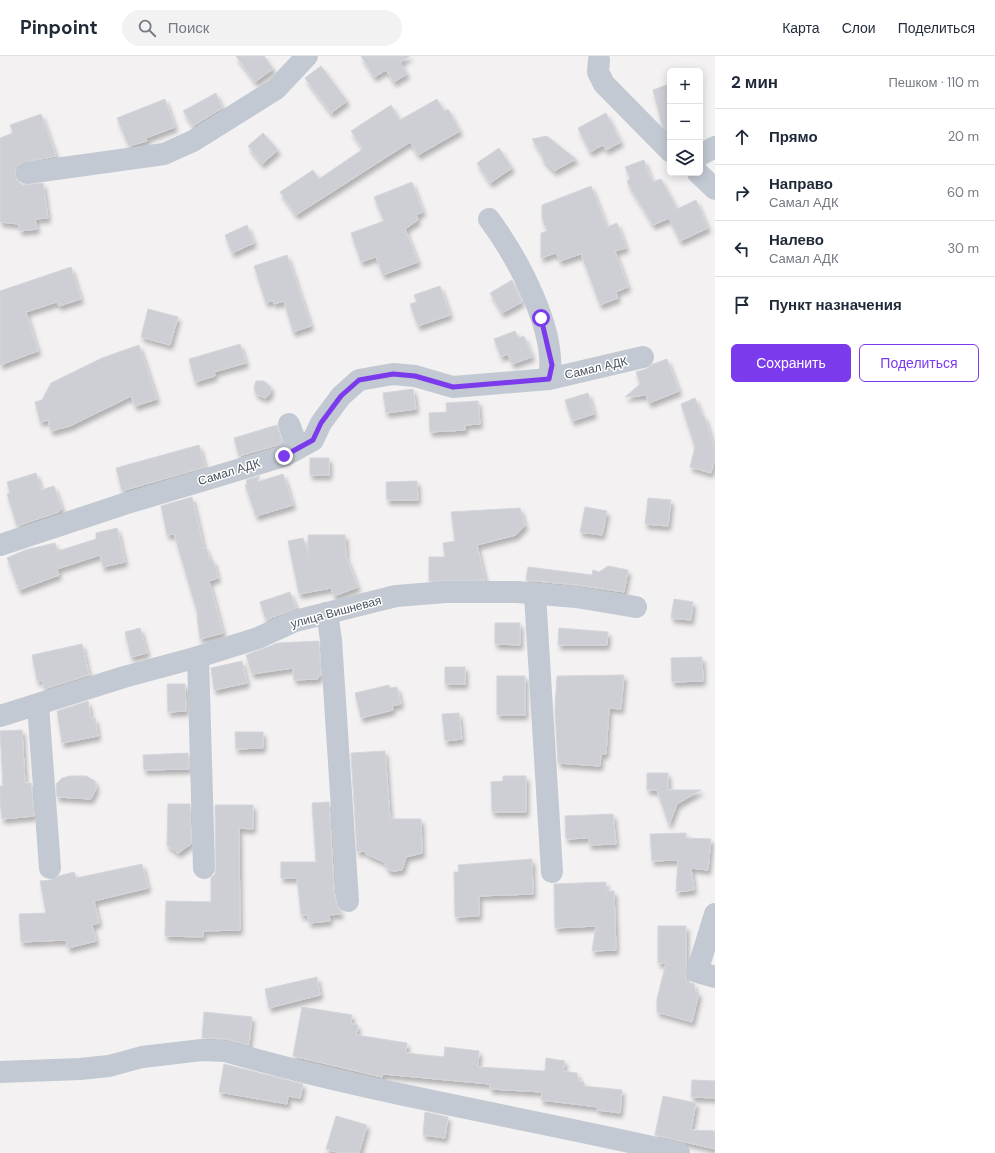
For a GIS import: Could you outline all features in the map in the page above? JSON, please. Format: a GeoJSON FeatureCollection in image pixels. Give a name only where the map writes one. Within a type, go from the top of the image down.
{"type":"FeatureCollection","features":[{"type":"Feature","properties":{"kind":"street"},"geometry":{"type":"LineString","coordinates":[[27,173],[164,154],[193,141],[276,89],[307,56]]}},
{"type":"Feature","properties":{"kind":"street"},"geometry":{"type":"LineString","coordinates":[[599,60],[598,72],[604,84],[667,148]]}},
{"type":"Feature","properties":{"kind":"street"},"geometry":{"type":"LineString","coordinates":[[703,153],[715,147]]}},
{"type":"Feature","properties":{"kind":"street"},"geometry":{"type":"LineString","coordinates":[[701,176],[715,189]]}},
{"type":"Feature","properties":{"kind":"street"},"geometry":{"type":"LineString","coordinates":[[489,219],[509,248],[532,294],[547,338],[552,365],[549,379]]}},
{"type":"Feature","properties":{"kind":"street","name":"Самал АДК"},"geometry":{"type":"LineString","coordinates":[[0,545],[124,504],[284,456],[313,440],[321,423],[341,396],[359,380],[393,374],[415,376],[453,387],[549,379],[643,357]]}},
{"type":"Feature","properties":{"kind":"street"},"geometry":{"type":"LineString","coordinates":[[289,424],[298,448]]}},
{"type":"Feature","properties":{"kind":"street","name":"улица Вишневая"},"geometry":{"type":"LineString","coordinates":[[0,716],[124,677],[198,657],[258,638],[295,621],[396,596],[446,592],[517,592],[576,598],[636,607]]}},
{"type":"Feature","properties":{"kind":"street"},"geometry":{"type":"LineString","coordinates":[[535,595],[552,872]]}},
{"type":"Feature","properties":{"kind":"street"},"geometry":{"type":"LineString","coordinates":[[327,613],[331,640],[348,901]]}},
{"type":"Feature","properties":{"kind":"street"},"geometry":{"type":"LineString","coordinates":[[198,657],[204,868]]}},
{"type":"Feature","properties":{"kind":"street"},"geometry":{"type":"LineString","coordinates":[[38,705],[50,868]]}},
{"type":"Feature","properties":{"kind":"street"},"geometry":{"type":"LineString","coordinates":[[715,914],[697,972],[715,977]]}},
{"type":"Feature","properties":{"kind":"street"},"geometry":{"type":"LineString","coordinates":[[0,1072],[80,1069],[109,1066],[142,1056],[202,1050],[225,1051],[368,1088],[578,1130],[679,1153]]}},
{"type":"Feature","properties":{"kind":"building"},"geometry":{"type":"Polygon","coordinates":[[[236,56],[264,56],[273,69],[255,82],[236,56]]]}},
{"type":"Feature","properties":{"kind":"building"},"geometry":{"type":"Polygon","coordinates":[[[361,56],[410,56],[400,62],[407,74],[394,82],[386,70],[374,77],[361,56]]]}},
{"type":"Feature","properties":{"kind":"building"},"geometry":{"type":"Polygon","coordinates":[[[321,66],[347,101],[331,113],[305,78],[321,66]]]}},
{"type":"Feature","properties":{"kind":"building"},"geometry":{"type":"Polygon","coordinates":[[[667,85],[667,130],[662,125],[653,90],[667,85]]]}},
{"type":"Feature","properties":{"kind":"building"},"geometry":{"type":"Polygon","coordinates":[[[216,93],[222,108],[193,126],[183,111],[216,93]]]}},
{"type":"Feature","properties":{"kind":"building"},"geometry":{"type":"Polygon","coordinates":[[[165,99],[175,127],[146,138],[147,141],[129,146],[117,118],[165,99]]]}},
{"type":"Feature","properties":{"kind":"building"},"geometry":{"type":"Polygon","coordinates":[[[437,99],[444,111],[448,109],[460,131],[418,155],[410,142],[296,215],[280,192],[313,170],[319,179],[363,149],[351,131],[391,105],[400,120],[437,99]]]}},
{"type":"Feature","properties":{"kind":"building"},"geometry":{"type":"Polygon","coordinates":[[[606,113],[621,142],[606,150],[603,145],[590,152],[578,128],[606,113]]]}},
{"type":"Feature","properties":{"kind":"building"},"geometry":{"type":"Polygon","coordinates":[[[41,114],[56,156],[20,163],[16,168],[15,174],[17,181],[23,185],[43,183],[48,218],[35,219],[37,229],[20,231],[19,224],[0,222],[0,138],[13,133],[10,125],[41,114]]]}},
{"type":"Feature","properties":{"kind":"building"},"geometry":{"type":"Polygon","coordinates":[[[263,133],[278,150],[262,164],[248,146],[263,133]]]}},
{"type":"Feature","properties":{"kind":"building"},"geometry":{"type":"Polygon","coordinates":[[[547,136],[576,159],[554,171],[543,160],[543,157],[532,139],[547,136]]]}},
{"type":"Feature","properties":{"kind":"building"},"geometry":{"type":"Polygon","coordinates":[[[499,148],[512,168],[490,183],[477,163],[499,148]]]}},
{"type":"Feature","properties":{"kind":"building"},"geometry":{"type":"Polygon","coordinates":[[[644,160],[652,182],[661,179],[677,209],[696,200],[708,228],[680,241],[669,218],[653,225],[627,182],[630,178],[625,167],[644,160]]]}},
{"type":"Feature","properties":{"kind":"building"},"geometry":{"type":"Polygon","coordinates":[[[412,182],[423,212],[416,215],[418,220],[405,229],[418,262],[383,275],[376,257],[361,262],[351,233],[384,221],[374,197],[412,182]]]}},
{"type":"Feature","properties":{"kind":"building"},"geometry":{"type":"Polygon","coordinates":[[[591,186],[607,227],[617,223],[626,248],[615,251],[628,287],[616,292],[618,298],[600,305],[581,254],[560,261],[556,253],[541,258],[541,233],[547,231],[542,218],[542,205],[591,186]]]}},
{"type":"Feature","properties":{"kind":"building"},"geometry":{"type":"Polygon","coordinates":[[[247,225],[254,243],[232,253],[225,235],[247,225]]]}},
{"type":"Feature","properties":{"kind":"building"},"geometry":{"type":"Polygon","coordinates":[[[287,255],[311,326],[293,332],[284,301],[274,304],[273,300],[266,303],[254,266],[287,255]]]}},
{"type":"Feature","properties":{"kind":"building"},"geometry":{"type":"Polygon","coordinates":[[[71,267],[81,299],[59,306],[57,302],[26,312],[38,351],[0,365],[0,291],[71,267]]]}},
{"type":"Feature","properties":{"kind":"building"},"geometry":{"type":"Polygon","coordinates":[[[512,280],[522,302],[502,313],[490,293],[512,280]]]}},
{"type":"Feature","properties":{"kind":"building"},"geometry":{"type":"Polygon","coordinates":[[[440,286],[450,315],[418,326],[410,304],[417,302],[414,295],[440,286]]]}},
{"type":"Feature","properties":{"kind":"building"},"geometry":{"type":"Polygon","coordinates":[[[148,309],[178,317],[170,345],[141,337],[148,309]]]}},
{"type":"Feature","properties":{"kind":"building"},"geometry":{"type":"Polygon","coordinates":[[[515,331],[518,338],[524,336],[532,357],[512,364],[508,354],[501,357],[494,339],[515,331]]]}},
{"type":"Feature","properties":{"kind":"building"},"geometry":{"type":"Polygon","coordinates":[[[240,344],[246,363],[214,372],[215,376],[195,382],[189,359],[240,344]]]}},
{"type":"Feature","properties":{"kind":"building"},"geometry":{"type":"Polygon","coordinates":[[[139,345],[157,399],[135,406],[131,396],[70,426],[51,431],[48,420],[40,422],[35,402],[42,400],[51,383],[102,358],[139,345]]]}},
{"type":"Feature","properties":{"kind":"building"},"geometry":{"type":"Polygon","coordinates":[[[667,359],[679,391],[649,403],[646,395],[625,397],[640,384],[636,372],[667,359]]]}},
{"type":"Feature","properties":{"kind":"building"},"geometry":{"type":"Polygon","coordinates":[[[256,381],[264,381],[271,387],[270,394],[265,398],[256,394],[254,388],[256,381]]]}},
{"type":"Feature","properties":{"kind":"building"},"geometry":{"type":"Polygon","coordinates":[[[413,389],[416,409],[386,413],[383,393],[413,389]]]}},
{"type":"Feature","properties":{"kind":"building"},"geometry":{"type":"Polygon","coordinates":[[[588,393],[594,414],[572,421],[565,400],[588,393]]]}},
{"type":"Feature","properties":{"kind":"building"},"geometry":{"type":"Polygon","coordinates":[[[695,398],[702,416],[704,416],[715,449],[715,459],[711,473],[690,467],[695,447],[681,404],[695,398]]]}},
{"type":"Feature","properties":{"kind":"building"},"geometry":{"type":"Polygon","coordinates":[[[478,401],[480,424],[465,425],[465,430],[430,432],[429,413],[447,412],[446,403],[478,401]]]}},
{"type":"Feature","properties":{"kind":"building"},"geometry":{"type":"Polygon","coordinates":[[[277,425],[282,441],[281,444],[239,456],[234,438],[277,425]]]}},
{"type":"Feature","properties":{"kind":"building"},"geometry":{"type":"Polygon","coordinates":[[[199,445],[205,467],[122,491],[116,468],[199,445]]]}},
{"type":"Feature","properties":{"kind":"building"},"geometry":{"type":"Polygon","coordinates":[[[310,458],[329,458],[329,475],[310,475],[310,458]]]}},
{"type":"Feature","properties":{"kind":"building"},"geometry":{"type":"Polygon","coordinates":[[[36,473],[41,490],[54,486],[62,509],[59,510],[59,512],[17,526],[7,494],[10,493],[7,482],[36,473]]]}},
{"type":"Feature","properties":{"kind":"building"},"geometry":{"type":"Polygon","coordinates":[[[283,474],[293,505],[256,516],[245,485],[247,485],[246,480],[260,476],[257,482],[283,474]]]}},
{"type":"Feature","properties":{"kind":"building"},"geometry":{"type":"Polygon","coordinates":[[[417,481],[418,500],[387,500],[386,482],[417,481]]]}},
{"type":"Feature","properties":{"kind":"building"},"geometry":{"type":"Polygon","coordinates":[[[192,497],[204,549],[206,548],[210,561],[213,560],[218,578],[209,581],[223,633],[200,639],[198,615],[174,534],[167,535],[161,506],[192,497]]]}},
{"type":"Feature","properties":{"kind":"building"},"geometry":{"type":"Polygon","coordinates":[[[648,498],[671,500],[668,526],[645,524],[648,498]]]}},
{"type":"Feature","properties":{"kind":"building"},"geometry":{"type":"Polygon","coordinates":[[[585,507],[607,511],[602,535],[580,532],[585,507]]]}},
{"type":"Feature","properties":{"kind":"building"},"geometry":{"type":"Polygon","coordinates":[[[520,508],[525,526],[516,535],[477,545],[485,580],[429,581],[429,557],[445,557],[443,543],[455,541],[451,512],[520,508]]]}},
{"type":"Feature","properties":{"kind":"building"},"geometry":{"type":"Polygon","coordinates":[[[117,528],[125,562],[103,567],[100,555],[57,569],[59,575],[19,590],[7,558],[25,550],[55,543],[58,551],[96,539],[96,533],[117,528]]]}},
{"type":"Feature","properties":{"kind":"building"},"geometry":{"type":"Polygon","coordinates":[[[308,535],[345,535],[346,557],[358,587],[334,596],[331,588],[299,594],[288,541],[303,538],[308,554],[308,535]]]}},
{"type":"Feature","properties":{"kind":"building"},"geometry":{"type":"Polygon","coordinates":[[[608,566],[628,570],[624,592],[577,585],[526,580],[528,567],[592,575],[593,570],[599,572],[608,566]]]}},
{"type":"Feature","properties":{"kind":"building"},"geometry":{"type":"Polygon","coordinates":[[[290,592],[296,608],[266,620],[260,602],[290,592]]]}},
{"type":"Feature","properties":{"kind":"building"},"geometry":{"type":"Polygon","coordinates":[[[674,599],[693,602],[691,620],[671,618],[674,599]]]}},
{"type":"Feature","properties":{"kind":"building"},"geometry":{"type":"Polygon","coordinates":[[[495,623],[520,623],[520,645],[495,644],[495,623]]]}},
{"type":"Feature","properties":{"kind":"building"},"geometry":{"type":"Polygon","coordinates":[[[140,628],[147,653],[131,657],[125,632],[140,628]]]}},
{"type":"Feature","properties":{"kind":"building"},"geometry":{"type":"Polygon","coordinates":[[[559,628],[608,632],[607,645],[558,645],[559,628]]]}},
{"type":"Feature","properties":{"kind":"building"},"geometry":{"type":"Polygon","coordinates":[[[319,641],[321,676],[318,676],[318,679],[294,680],[293,668],[252,674],[246,655],[278,643],[319,641]]]}},
{"type":"Feature","properties":{"kind":"building"},"geometry":{"type":"Polygon","coordinates":[[[82,644],[89,675],[44,689],[42,680],[37,681],[32,655],[82,644]]]}},
{"type":"Feature","properties":{"kind":"building"},"geometry":{"type":"Polygon","coordinates":[[[702,657],[703,681],[672,682],[671,658],[702,657]]]}},
{"type":"Feature","properties":{"kind":"building"},"geometry":{"type":"Polygon","coordinates":[[[242,661],[247,683],[214,690],[211,668],[242,661]]]}},
{"type":"Feature","properties":{"kind":"building"},"geometry":{"type":"Polygon","coordinates":[[[445,667],[465,667],[465,684],[445,684],[445,667]]]}},
{"type":"Feature","properties":{"kind":"building"},"geometry":{"type":"Polygon","coordinates":[[[624,675],[621,709],[609,708],[606,754],[601,754],[600,766],[558,763],[555,710],[557,676],[624,675]]]}},
{"type":"Feature","properties":{"kind":"building"},"geometry":{"type":"Polygon","coordinates":[[[497,676],[525,676],[525,715],[497,715],[497,676]]]}},
{"type":"Feature","properties":{"kind":"building"},"geometry":{"type":"Polygon","coordinates":[[[167,684],[185,684],[186,711],[168,712],[167,684]]]}},
{"type":"Feature","properties":{"kind":"building"},"geometry":{"type":"Polygon","coordinates":[[[389,685],[390,688],[397,687],[401,704],[392,706],[393,710],[361,718],[355,693],[389,685]]]}},
{"type":"Feature","properties":{"kind":"building"},"geometry":{"type":"Polygon","coordinates":[[[88,701],[91,719],[95,718],[98,736],[62,743],[57,711],[88,701]]]}},
{"type":"Feature","properties":{"kind":"building"},"geometry":{"type":"Polygon","coordinates":[[[459,713],[462,739],[445,741],[442,714],[459,713]]]}},
{"type":"Feature","properties":{"kind":"building"},"geometry":{"type":"Polygon","coordinates":[[[22,730],[25,783],[31,783],[34,816],[2,819],[0,786],[3,786],[0,731],[22,730]]]}},
{"type":"Feature","properties":{"kind":"building"},"geometry":{"type":"Polygon","coordinates":[[[235,732],[263,732],[263,748],[236,749],[235,732]]]}},
{"type":"Feature","properties":{"kind":"building"},"geometry":{"type":"Polygon","coordinates":[[[385,751],[390,819],[421,819],[422,853],[406,857],[402,870],[394,871],[388,870],[384,862],[366,854],[365,851],[357,852],[351,753],[385,751]]]}},
{"type":"Feature","properties":{"kind":"building"},"geometry":{"type":"Polygon","coordinates":[[[188,753],[189,769],[144,770],[143,755],[188,753]]]}},
{"type":"Feature","properties":{"kind":"building"},"geometry":{"type":"Polygon","coordinates":[[[647,773],[668,773],[668,790],[701,790],[677,804],[669,825],[657,790],[647,790],[647,773]]]}},
{"type":"Feature","properties":{"kind":"building"},"geometry":{"type":"Polygon","coordinates":[[[70,776],[86,776],[95,781],[96,789],[91,799],[57,797],[56,784],[62,778],[70,776]]]}},
{"type":"Feature","properties":{"kind":"building"},"geometry":{"type":"Polygon","coordinates":[[[503,776],[526,776],[526,812],[492,812],[491,782],[503,781],[503,776]]]}},
{"type":"Feature","properties":{"kind":"building"},"geometry":{"type":"Polygon","coordinates":[[[329,802],[334,891],[336,902],[341,914],[329,915],[330,921],[309,923],[308,915],[301,915],[297,878],[281,878],[281,862],[316,862],[312,803],[329,802]]]}},
{"type":"Feature","properties":{"kind":"building"},"geometry":{"type":"Polygon","coordinates":[[[168,804],[190,804],[191,844],[178,853],[167,845],[168,804]]]}},
{"type":"Feature","properties":{"kind":"building"},"geometry":{"type":"Polygon","coordinates":[[[215,805],[253,805],[253,829],[239,828],[240,930],[203,931],[203,937],[165,936],[166,901],[211,902],[211,878],[215,874],[216,868],[215,805]]]}},
{"type":"Feature","properties":{"kind":"building"},"geometry":{"type":"Polygon","coordinates":[[[613,814],[616,844],[589,845],[589,838],[566,839],[565,816],[613,814]]]}},
{"type":"Feature","properties":{"kind":"building"},"geometry":{"type":"Polygon","coordinates":[[[686,833],[686,838],[711,839],[708,870],[691,868],[694,890],[676,892],[678,860],[652,861],[650,834],[686,833]]]}},
{"type":"Feature","properties":{"kind":"building"},"geometry":{"type":"Polygon","coordinates":[[[532,859],[533,894],[479,896],[479,916],[455,917],[454,872],[459,872],[458,865],[532,859]]]}},
{"type":"Feature","properties":{"kind":"building"},"geometry":{"type":"Polygon","coordinates":[[[142,864],[148,888],[94,901],[99,923],[92,925],[96,941],[68,948],[66,940],[21,942],[19,914],[46,913],[40,881],[51,880],[74,872],[76,878],[142,864]]]}},
{"type":"Feature","properties":{"kind":"building"},"geometry":{"type":"Polygon","coordinates":[[[606,882],[606,891],[614,891],[616,950],[592,951],[596,926],[555,928],[554,884],[606,882]]]}},
{"type":"Feature","properties":{"kind":"building"},"geometry":{"type":"Polygon","coordinates":[[[658,926],[686,926],[686,982],[694,984],[695,991],[699,993],[692,1022],[657,1012],[657,999],[666,963],[658,963],[658,926]]]}},
{"type":"Feature","properties":{"kind":"building"},"geometry":{"type":"Polygon","coordinates":[[[317,977],[320,995],[269,1008],[265,989],[317,977]]]}},
{"type":"Feature","properties":{"kind":"building"},"geometry":{"type":"Polygon","coordinates":[[[302,1007],[352,1015],[351,1024],[358,1025],[356,1035],[407,1043],[406,1053],[444,1057],[445,1047],[479,1051],[478,1067],[545,1071],[546,1058],[565,1061],[563,1071],[577,1073],[579,1081],[584,1082],[584,1086],[622,1090],[620,1113],[597,1110],[598,1107],[541,1100],[542,1092],[490,1089],[490,1084],[383,1074],[382,1077],[293,1056],[302,1007]]]}},
{"type":"Feature","properties":{"kind":"building"},"geometry":{"type":"Polygon","coordinates":[[[204,1012],[252,1017],[249,1045],[226,1039],[202,1038],[204,1012]]]}},
{"type":"Feature","properties":{"kind":"building"},"geometry":{"type":"Polygon","coordinates":[[[224,1064],[303,1084],[300,1098],[288,1096],[287,1104],[219,1092],[224,1064]]]}},
{"type":"Feature","properties":{"kind":"building"},"geometry":{"type":"Polygon","coordinates":[[[692,1080],[715,1081],[715,1098],[691,1097],[692,1080]]]}},
{"type":"Feature","properties":{"kind":"building"},"geometry":{"type":"Polygon","coordinates":[[[663,1096],[696,1103],[691,1130],[715,1131],[715,1149],[655,1135],[663,1096]]]}},
{"type":"Feature","properties":{"kind":"building"},"geometry":{"type":"Polygon","coordinates":[[[425,1112],[448,1117],[445,1138],[423,1135],[425,1112]]]}},
{"type":"Feature","properties":{"kind":"building"},"geometry":{"type":"Polygon","coordinates":[[[336,1116],[367,1125],[359,1153],[340,1153],[326,1149],[336,1116]]]}},
{"type":"Feature","properties":{"kind":"route"},"geometry":{"type":"LineString","coordinates":[[284,456],[313,440],[321,423],[341,396],[359,380],[393,374],[415,376],[453,387],[549,379],[552,365],[547,338],[541,318]]}}]}
